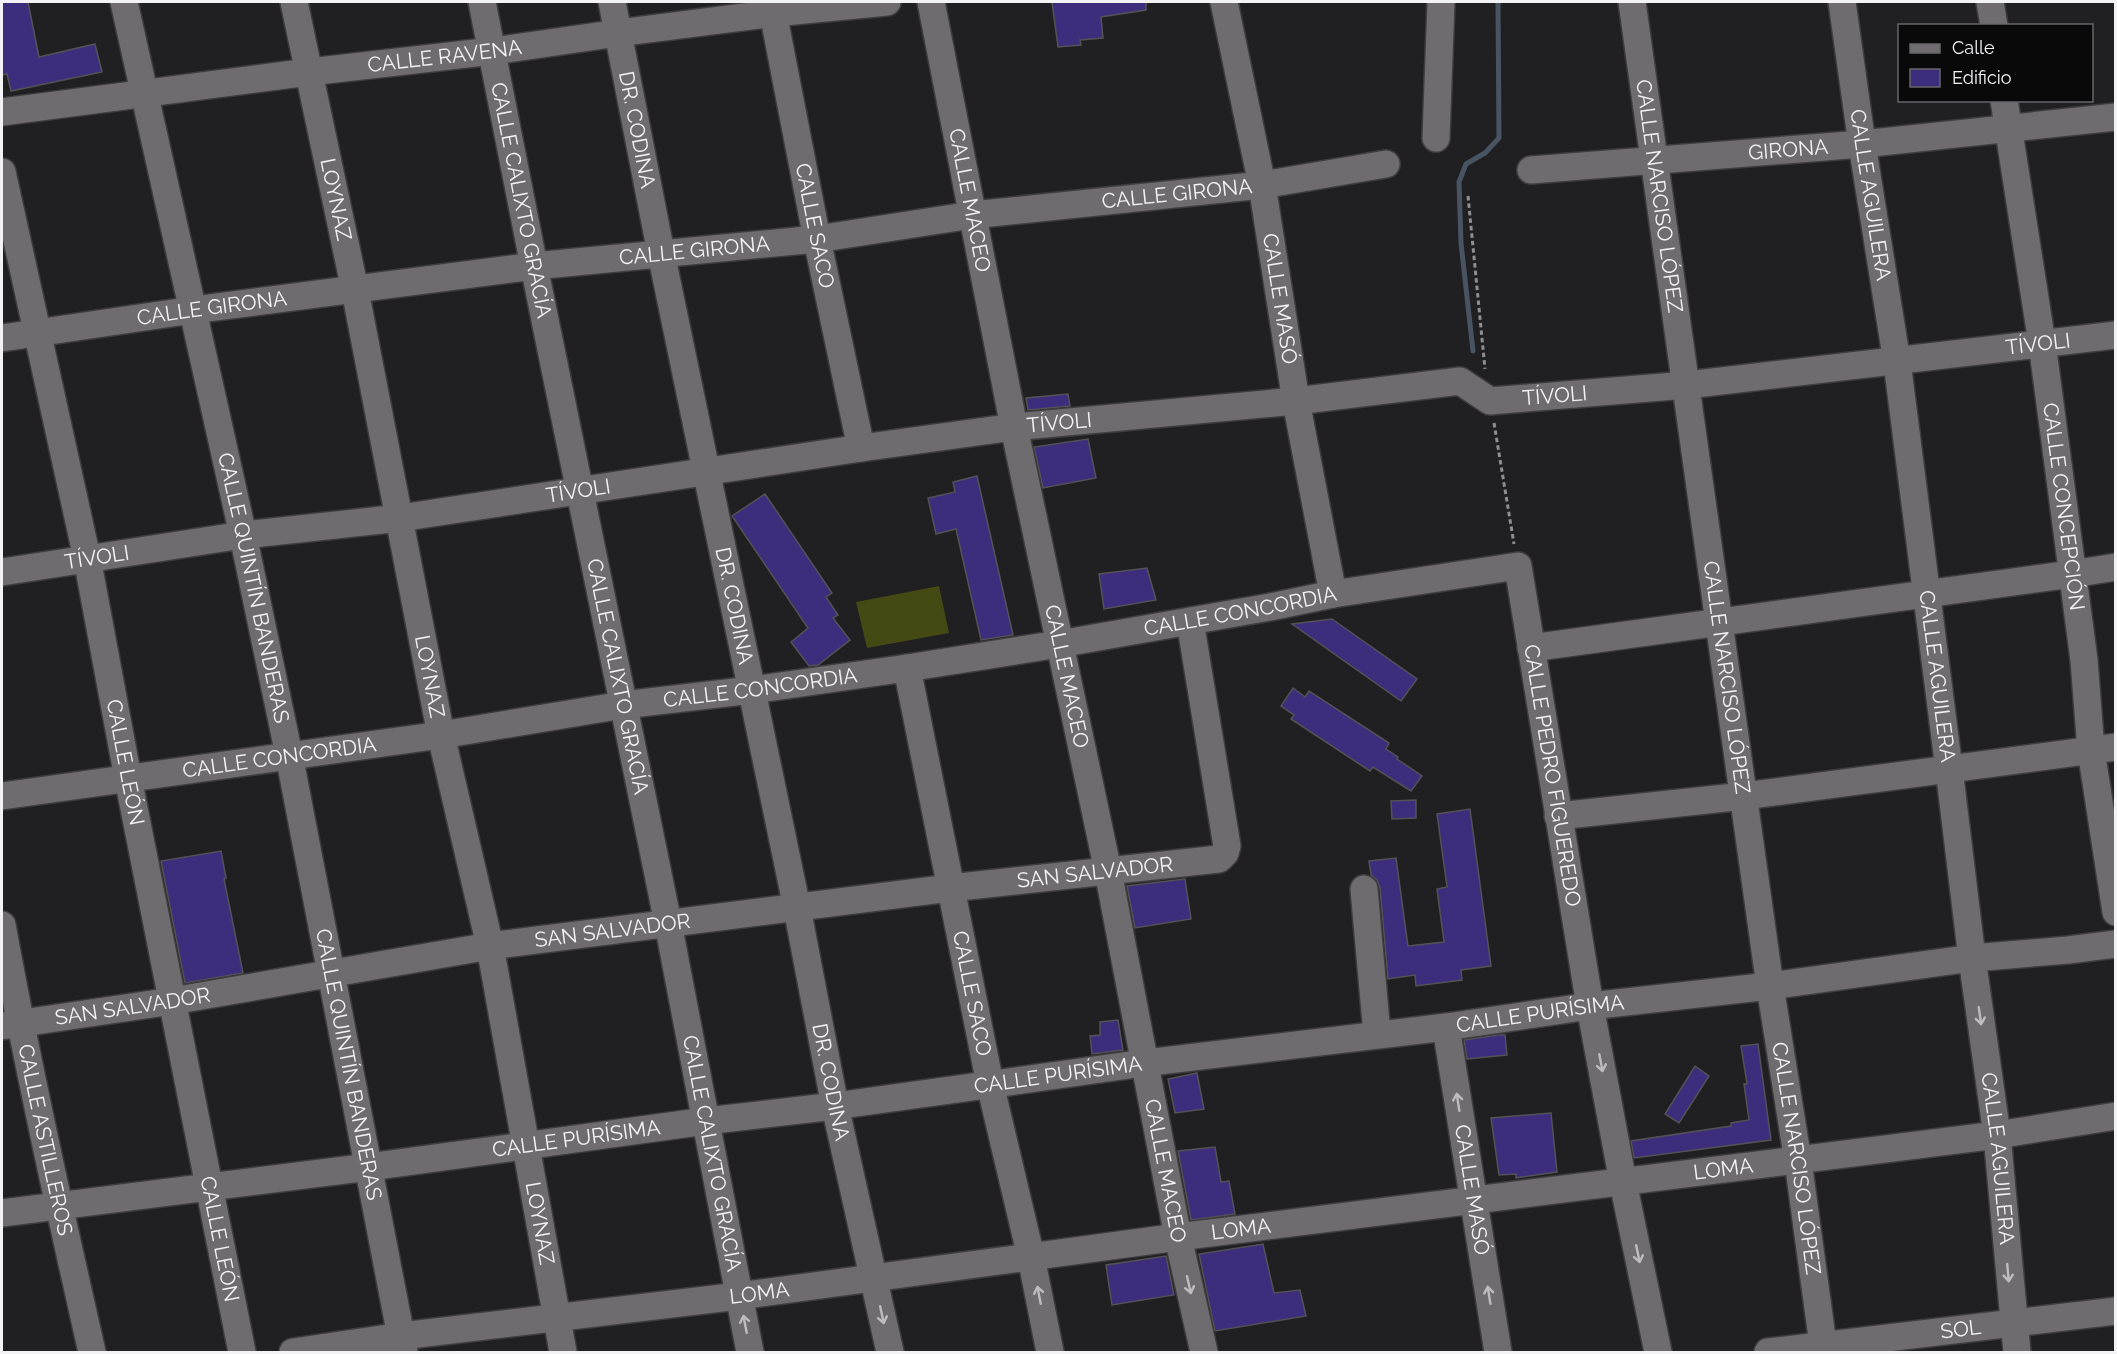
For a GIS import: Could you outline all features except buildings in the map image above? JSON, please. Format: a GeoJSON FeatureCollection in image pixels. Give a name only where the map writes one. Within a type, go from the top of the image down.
{"type":"FeatureCollection","features":[{"type":"Feature","properties":{"kind":"street","name":"CALLE QUINTÍN BANDERAS"},"geometry":{"type":"LineString","coordinates":[[124,2],[243,535],[289,755],[402,1344]]}},
{"type":"Feature","properties":{"kind":"street","name":"LOYNAZ"},"geometry":{"type":"LineString","coordinates":[[294,2],[400,518],[441,735],[490,946],[563,1353]]}},
{"type":"Feature","properties":{"kind":"street","name":"CALLE CALIXTO GRACÍA"},"geometry":{"type":"LineString","coordinates":[[482,2],[668,923],[750,1353]]}},
{"type":"Feature","properties":{"kind":"street","name":"DR. CODINA"},"geometry":{"type":"LineString","coordinates":[[612,2],[661,253],[797,908],[835,1106],[890,1353]]}},
{"type":"Feature","properties":{"kind":"street","name":"CALLE RAVENA"},"geometry":{"type":"LineString","coordinates":[[2,112],[309,72],[493,51],[772,7],[887,2]]}},
{"type":"Feature","properties":{"kind":"street","name":"CALLE MACEO"},"geometry":{"type":"LineString","coordinates":[[931,2],[1014,427],[1108,871],[1178,1237],[1204,1353]]}},
{"type":"Feature","properties":{"kind":"street","name":"CALLE MASÓ"},"geometry":{"type":"LineString","coordinates":[[1224,2],[1262,185],[1296,401],[1333,594]]}},
{"type":"Feature","properties":{"kind":"street"},"geometry":{"type":"LineString","coordinates":[[1436,138],[1441,2]]}},
{"type":"Feature","properties":{"kind":"street","name":"CALLE NARCISO LÓPEZ"},"geometry":{"type":"LineString","coordinates":[[1632,2],[1770,986],[1798,1161],[1824,1349]]}},
{"type":"Feature","properties":{"kind":"street","name":"CALLE AGUILERA"},"geometry":{"type":"LineString","coordinates":[[1842,2],[1897,362],[1972,958],[1997,1135],[2017,1353]]}},
{"type":"Feature","properties":{"kind":"street"},"geometry":{"type":"LineString","coordinates":[[1990,2],[1994,24]]}},
{"type":"Feature","properties":{"kind":"street","name":"CALLE SACO"},"geometry":{"type":"LineString","coordinates":[[772,7],[861,448]]}},
{"type":"Feature","properties":{"kind":"street","name":"CALLE CONCEPCIÓN"},"geometry":{"type":"LineString","coordinates":[[2004,102],[2042,343],[2084,660],[2103,748],[2115,912]]}},
{"type":"Feature","properties":{"kind":"street","name":"GIRONA"},"geometry":{"type":"LineString","coordinates":[[1531,170],[1862,144],[2115,117]]}},
{"type":"Feature","properties":{"kind":"street","name":"CALLE GIRONA"},"geometry":{"type":"LineString","coordinates":[[2,338],[193,310],[534,267],[817,239],[972,216],[1262,185],[1386,164]]}},
{"type":"Feature","properties":{"kind":"street","name":"CALLE LEÓN"},"geometry":{"type":"LineString","coordinates":[[2,172],[87,558],[128,778],[242,1353]]}},
{"type":"Feature","properties":{"kind":"street","name":"TÍVOLI"},"geometry":{"type":"LineString","coordinates":[[2,572],[243,535],[400,518],[1014,427],[1296,401],[1460,381],[1490,401],[1687,386],[2115,335]]}},
{"type":"Feature","properties":{"kind":"street","name":"CALLE CONCORDIA"},"geometry":{"type":"LineString","coordinates":[[2,796],[441,735],[623,705],[907,668],[1059,644],[1333,594],[1518,566]]}},
{"type":"Feature","properties":{"kind":"street","name":"CALLE PEDRO FIGUEREDO"},"geometry":{"type":"LineString","coordinates":[[1518,566],[1590,1006],[1658,1353]]}},
{"type":"Feature","properties":{"kind":"street"},"geometry":{"type":"LineString","coordinates":[[1531,648],[2115,567]]}},
{"type":"Feature","properties":{"kind":"street","name":"SAN SALVADOR"},"geometry":{"type":"LineString","coordinates":[[11,1024],[172,1001],[490,946],[950,888],[1219,859],[1225,853],[1227,846],[1190,621]]}},
{"type":"Feature","properties":{"kind":"street","name":"CALLE SACO"},"geometry":{"type":"LineString","coordinates":[[907,668],[990,1083],[1031,1257],[1050,1353]]}},
{"type":"Feature","properties":{"kind":"street"},"geometry":{"type":"LineString","coordinates":[[1558,816],[1744,796],[2103,748]]}},
{"type":"Feature","properties":{"kind":"street"},"geometry":{"type":"LineString","coordinates":[[1364,889],[1377,1034]]}},
{"type":"Feature","properties":{"kind":"street","name":"CALLE ASTILLEROS"},"geometry":{"type":"LineString","coordinates":[[2,925],[11,1024],[58,1206],[92,1353]]}},
{"type":"Feature","properties":{"kind":"street","name":"CALLE PURÍSIMA"},"geometry":{"type":"LineString","coordinates":[[2,1213],[369,1167],[706,1120],[835,1106],[990,1083],[1446,1027],[1590,1006],[1770,986],[1972,958],[2115,944]]}},
{"type":"Feature","properties":{"kind":"street","name":"CALLE MASÓ"},"geometry":{"type":"LineString","coordinates":[[1446,1027],[1498,1353]]}},
{"type":"Feature","properties":{"kind":"street","name":"LOMA"},"geometry":{"type":"LineString","coordinates":[[293,1353],[402,1344],[557,1317],[739,1296],[1178,1237],[1798,1161],[1997,1135],[2115,1116]]}},
{"type":"Feature","properties":{"kind":"street","name":"SOL"},"geometry":{"type":"LineString","coordinates":[[1768,1353],[1824,1349],[2115,1311]]}},
{"type":"Feature","properties":{"kind":"path"},"geometry":{"type":"LineString","coordinates":[[1468,196],[1482,353],[1518,566]]}},
{"type":"Feature","properties":{"kind":"green space"},"geometry":{"type":"Polygon","coordinates":[[[939,586],[949,633],[867,648],[856,602],[939,586]]]}},
{"type":"Feature","properties":{"kind":"waterway"},"geometry":{"type":"LineString","coordinates":[[1473,351],[1461,243],[1459,182],[1466,164],[1485,153],[1499,138],[1498,2]]}}]}
